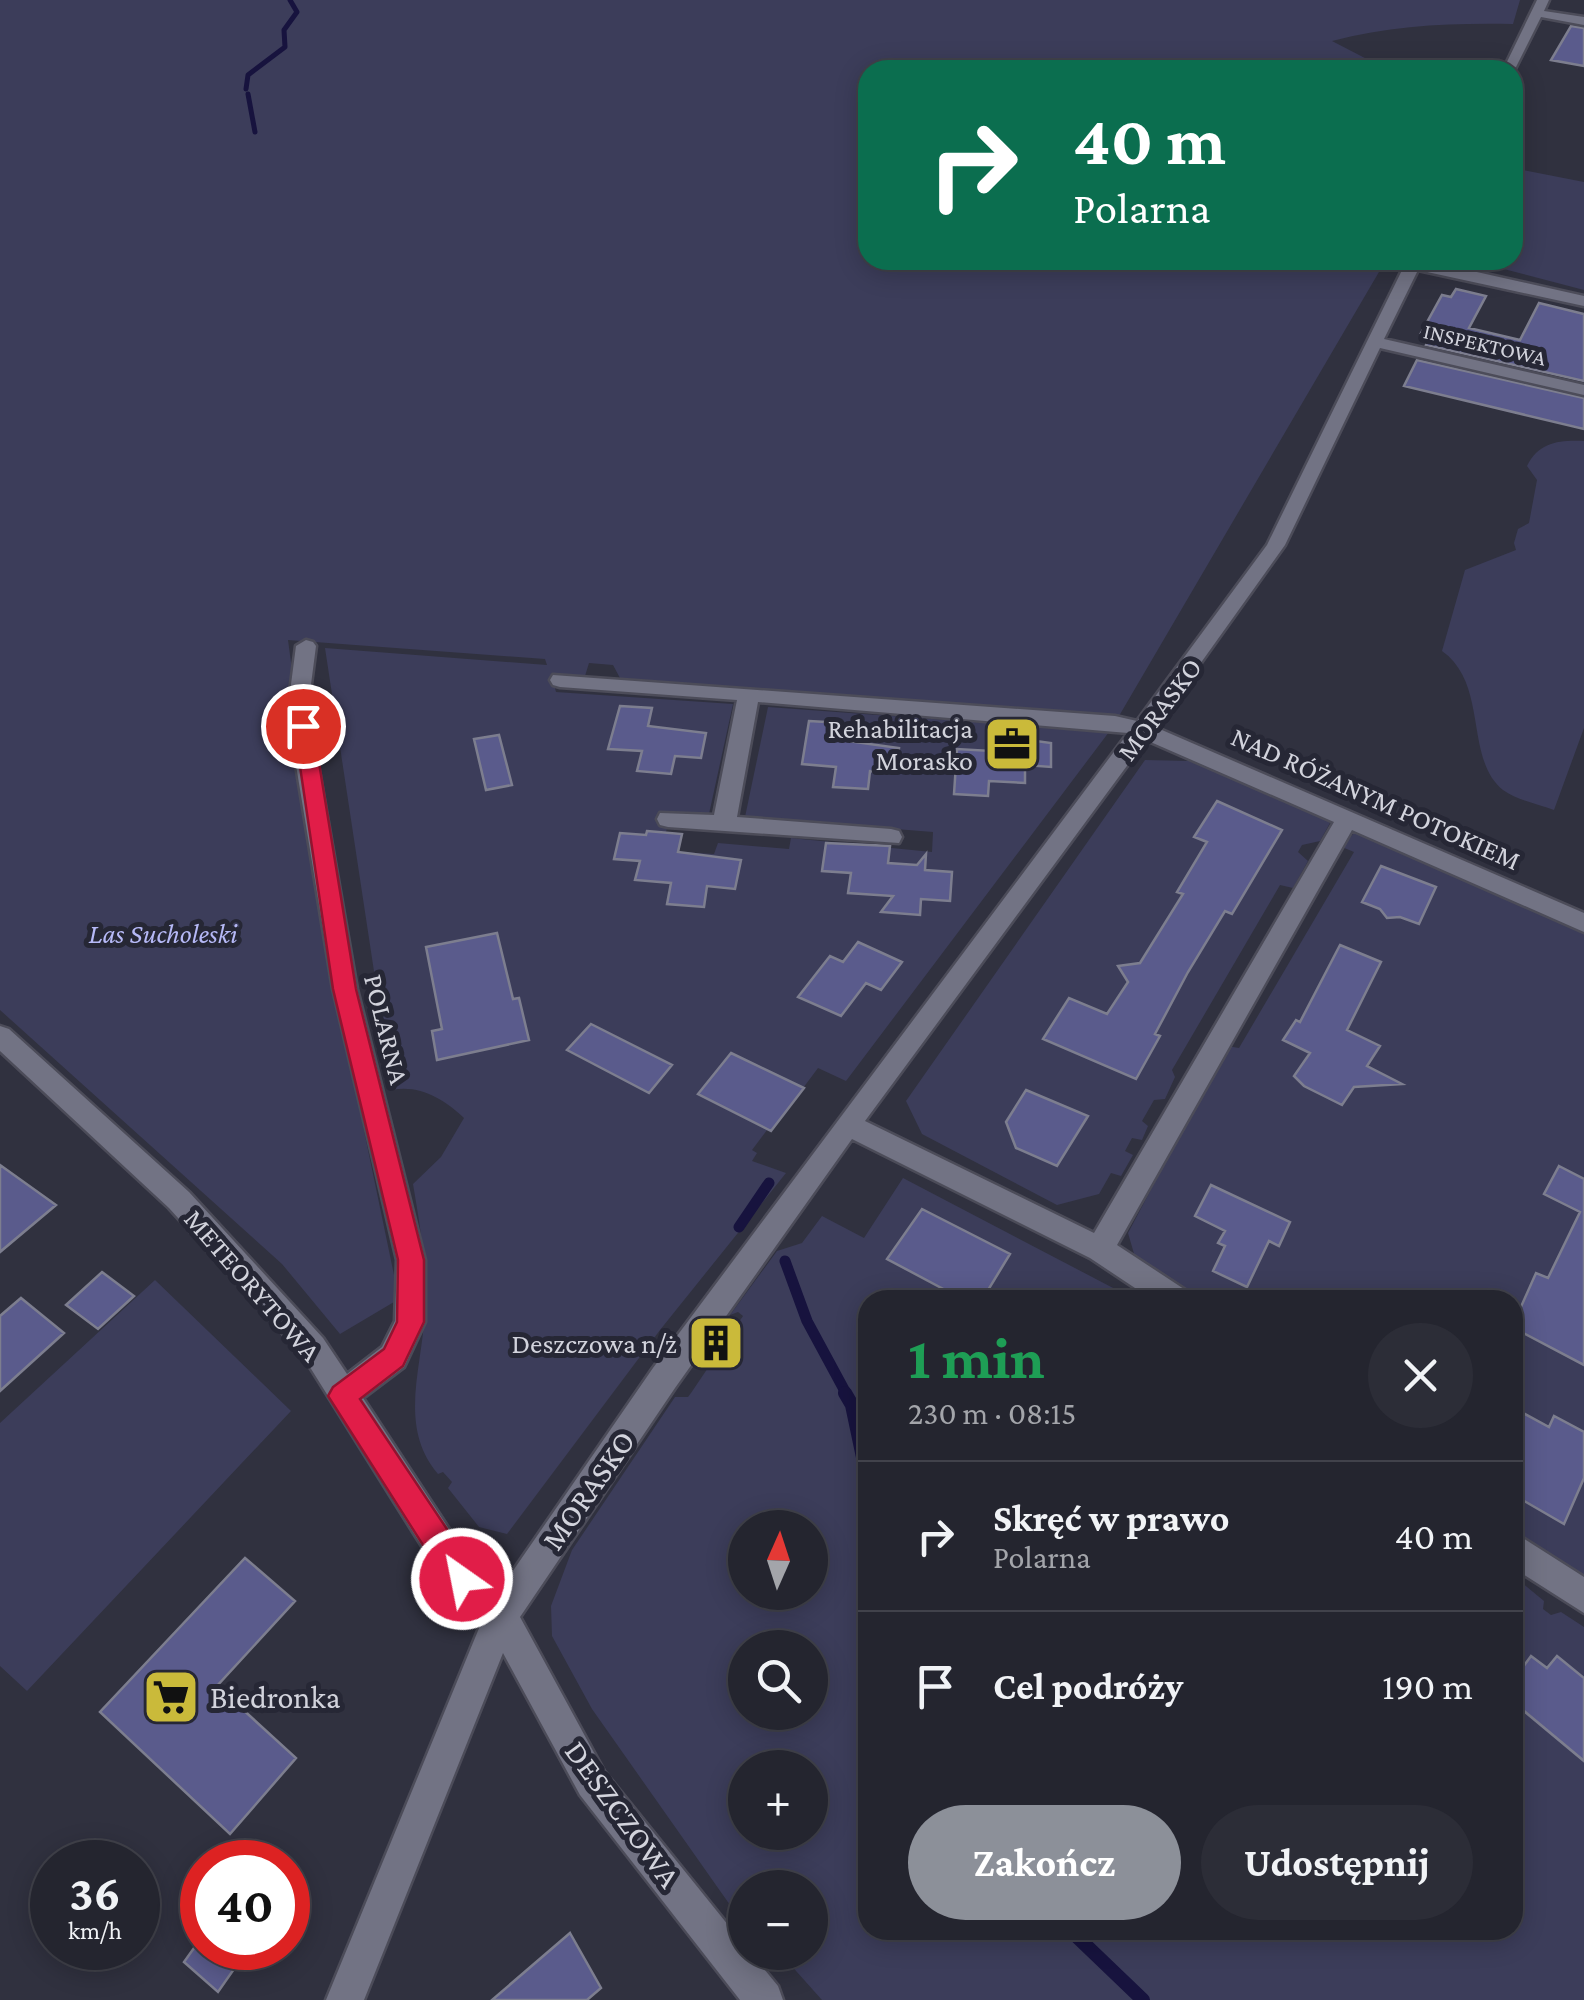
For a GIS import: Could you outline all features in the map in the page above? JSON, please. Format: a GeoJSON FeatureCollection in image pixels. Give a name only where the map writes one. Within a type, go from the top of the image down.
{"type":"FeatureCollection","features":[{"type":"Feature","properties":{"kind":"street"},"geometry":{"type":"LineString","coordinates":[[1514,60],[1540,7],[1584,22]]}},
{"type":"Feature","properties":{"kind":"street","name":"MORASKO"},"geometry":{"type":"LineString","coordinates":[[345,2000],[500,1616],[664,1378],[848,1124],[1143,730],[1276,545],[1410,270]]}},
{"type":"Feature","properties":{"kind":"street"},"geometry":{"type":"LineString","coordinates":[[1449,270],[1584,301]]}},
{"type":"Feature","properties":{"kind":"street","name":"INSPEKTOWA"},"geometry":{"type":"LineString","coordinates":[[1375,342],[1584,390]]}},
{"type":"Feature","properties":{"kind":"street","name":"POLARNA"},"geometry":{"type":"LineString","coordinates":[[306,646],[300,692],[306,759],[345,989],[411,1260],[410,1322],[394,1357],[342,1396]]}},
{"type":"Feature","properties":{"kind":"street","name":"NAD RÓŻANYM POTOKIEM"},"geometry":{"type":"LineString","coordinates":[[560,680],[1115,723],[1143,730],[1584,923]]}},
{"type":"Feature","properties":{"kind":"street"},"geometry":{"type":"LineString","coordinates":[[724,823],[749,695]]}},
{"type":"Feature","properties":{"kind":"street"},"geometry":{"type":"LineString","coordinates":[[668,819],[890,836]]}},
{"type":"Feature","properties":{"kind":"street"},"geometry":{"type":"LineString","coordinates":[[1100,1249],[1346,819]]}},
{"type":"Feature","properties":{"kind":"street","name":"METEORYTOWA"},"geometry":{"type":"LineString","coordinates":[[0,1036],[179,1200],[313,1347],[462,1579],[500,1616]]}},
{"type":"Feature","properties":{"kind":"street"},"geometry":{"type":"LineString","coordinates":[[848,1124],[1100,1249],[1163,1290]]}},
{"type":"Feature","properties":{"kind":"street"},"geometry":{"type":"LineString","coordinates":[[1523,1559],[1584,1597]]}},
{"type":"Feature","properties":{"kind":"street","name":"DESZCZOWA"},"geometry":{"type":"LineString","coordinates":[[500,1616],[592,1782],[764,2000]]}},
{"type":"Feature","properties":{"kind":"green space","name":"Las Sucholeski"},"geometry":{"type":"Polygon","coordinates":[[[0,0],[1520,0],[1513,24],[1422,26],[1332,41],[1369,60],[858,60],[858,270],[1380,270],[1119,716],[620,678],[613,665],[589,663],[585,676],[551,673],[556,692],[733,704],[709,814],[671,812],[666,832],[682,834],[679,852],[714,854],[718,843],[789,849],[791,838],[932,852],[933,832],[745,817],[768,707],[1109,732],[846,1081],[818,1068],[771,1131],[767,1130],[752,1150],[757,1153],[752,1161],[786,1173],[660,1330],[507,1534],[479,1527],[448,1488],[452,1482],[443,1472],[438,1474],[418,1436],[415,1395],[425,1293],[413,1184],[441,1157],[464,1118],[431,1095],[412,1089],[392,1090],[325,648],[547,665],[545,659],[288,640],[335,991],[399,1299],[340,1334],[282,1264],[0,1010],[0,0]]]}},
{"type":"Feature","properties":{"kind":"green space"},"geometry":{"type":"Polygon","coordinates":[[[1523,170],[1584,182],[1584,290],[1507,270],[1523,270],[1523,170]]]}},
{"type":"Feature","properties":{"kind":"green space"},"geometry":{"type":"Polygon","coordinates":[[[1584,441],[1584,728],[1554,810],[1503,790],[1491,776],[1466,682],[1457,665],[1442,651],[1465,570],[1516,550],[1518,529],[1529,523],[1537,480],[1527,466],[1532,458],[1551,444],[1584,441]]]}},
{"type":"Feature","properties":{"kind":"green space"},"geometry":{"type":"Polygon","coordinates":[[[1145,760],[1189,761],[1327,818],[1330,823],[1320,841],[1302,845],[1298,852],[1308,861],[1293,888],[1280,885],[1172,1070],[1175,1077],[1165,1099],[1154,1100],[1142,1121],[1148,1126],[1142,1140],[1132,1138],[1125,1151],[1133,1155],[1121,1176],[1111,1173],[1099,1194],[1057,1205],[922,1134],[906,1101],[1145,760]]]}},
{"type":"Feature","properties":{"kind":"green space"},"geometry":{"type":"Polygon","coordinates":[[[1354,833],[1364,833],[1584,932],[1584,1582],[1523,1538],[1523,1290],[1181,1290],[1135,1257],[1128,1233],[1227,1046],[1239,1048],[1354,852],[1342,847],[1354,833]]]}},
{"type":"Feature","properties":{"kind":"green space"},"geometry":{"type":"Polygon","coordinates":[[[903,1178],[1117,1290],[858,1290],[858,1940],[1523,1940],[1523,1584],[1544,1601],[1543,1609],[1551,1615],[1561,1612],[1584,1627],[1584,2000],[822,2000],[795,1970],[828,1970],[828,1870],[728,1870],[728,1902],[592,1709],[552,1636],[551,1606],[572,1550],[675,1397],[688,1397],[743,1316],[738,1312],[730,1315],[777,1251],[802,1243],[822,1216],[864,1238],[903,1178]]]}},
{"type":"Feature","properties":{"kind":"green space"},"geometry":{"type":"Polygon","coordinates":[[[155,1280],[291,1411],[27,1691],[0,1666],[0,1423],[155,1280]]]}},
{"type":"Feature","properties":{"kind":"building"},"geometry":{"type":"Polygon","coordinates":[[[1571,26],[1584,28],[1584,66],[1551,60],[1571,26]]]}},
{"type":"Feature","properties":{"kind":"building"},"geometry":{"type":"Polygon","coordinates":[[[1456,289],[1486,296],[1469,328],[1520,340],[1539,303],[1584,314],[1584,381],[1426,345],[1431,335],[1421,333],[1442,295],[1451,297],[1456,289]]]}},
{"type":"Feature","properties":{"kind":"building"},"geometry":{"type":"Polygon","coordinates":[[[1417,360],[1584,398],[1584,429],[1404,386],[1417,360]]]}},
{"type":"Feature","properties":{"kind":"building"},"geometry":{"type":"Polygon","coordinates":[[[620,706],[652,708],[648,726],[706,733],[701,758],[675,756],[671,774],[637,771],[642,751],[608,749],[620,706]]]}},
{"type":"Feature","properties":{"kind":"building"},"geometry":{"type":"Polygon","coordinates":[[[809,721],[842,723],[840,740],[899,748],[896,773],[870,771],[868,789],[833,787],[836,767],[802,764],[809,721]]]}},
{"type":"Feature","properties":{"kind":"building"},"geometry":{"type":"Polygon","coordinates":[[[499,735],[512,785],[486,790],[474,739],[499,735]]]}},
{"type":"Feature","properties":{"kind":"building"},"geometry":{"type":"Polygon","coordinates":[[[991,735],[1051,743],[1051,767],[1025,765],[1025,783],[989,781],[988,796],[954,794],[957,749],[991,751],[991,735]]]}},
{"type":"Feature","properties":{"kind":"building"},"geometry":{"type":"Polygon","coordinates":[[[1217,801],[1282,830],[1232,914],[1225,911],[1188,972],[1136,1079],[1043,1039],[1069,998],[1107,1014],[1128,982],[1118,966],[1140,963],[1183,894],[1177,892],[1207,842],[1194,837],[1217,801]]]}},
{"type":"Feature","properties":{"kind":"building"},"geometry":{"type":"Polygon","coordinates":[[[647,831],[682,834],[678,852],[741,860],[735,889],[707,886],[704,907],[667,904],[671,883],[635,880],[640,861],[614,859],[620,833],[646,835],[647,831]]]}},
{"type":"Feature","properties":{"kind":"building"},"geometry":{"type":"Polygon","coordinates":[[[826,843],[890,846],[888,863],[917,865],[926,854],[925,870],[952,872],[950,901],[921,899],[920,915],[881,912],[893,896],[848,893],[851,873],[822,871],[826,843]]]}},
{"type":"Feature","properties":{"kind":"building"},"geometry":{"type":"Polygon","coordinates":[[[1381,866],[1436,887],[1419,924],[1400,917],[1387,918],[1380,909],[1362,902],[1381,866]]]}},
{"type":"Feature","properties":{"kind":"building"},"geometry":{"type":"Polygon","coordinates":[[[497,933],[513,999],[519,998],[529,1040],[437,1060],[432,1031],[442,1029],[426,947],[497,933]]]}},
{"type":"Feature","properties":{"kind":"building"},"geometry":{"type":"Polygon","coordinates":[[[858,942],[902,962],[881,990],[866,983],[841,1016],[798,997],[830,956],[843,962],[858,942]]]}},
{"type":"Feature","properties":{"kind":"building"},"geometry":{"type":"Polygon","coordinates":[[[1340,945],[1381,962],[1347,1030],[1380,1046],[1367,1066],[1402,1084],[1354,1087],[1342,1105],[1304,1086],[1294,1076],[1310,1053],[1283,1040],[1296,1020],[1300,1022],[1340,945]]]}},
{"type":"Feature","properties":{"kind":"building"},"geometry":{"type":"Polygon","coordinates":[[[591,1024],[672,1065],[649,1093],[567,1050],[591,1024]]]}},
{"type":"Feature","properties":{"kind":"building"},"geometry":{"type":"Polygon","coordinates":[[[731,1053],[804,1088],[771,1131],[698,1094],[731,1053]]]}},
{"type":"Feature","properties":{"kind":"building"},"geometry":{"type":"Polygon","coordinates":[[[1026,1090],[1088,1116],[1057,1166],[1016,1148],[1006,1122],[1026,1090]]]}},
{"type":"Feature","properties":{"kind":"building"},"geometry":{"type":"Polygon","coordinates":[[[0,1165],[56,1205],[0,1252],[0,1165]]]}},
{"type":"Feature","properties":{"kind":"building"},"geometry":{"type":"Polygon","coordinates":[[[1559,1166],[1584,1179],[1584,1365],[1523,1333],[1523,1302],[1536,1273],[1548,1278],[1580,1212],[1544,1194],[1559,1166]]]}},
{"type":"Feature","properties":{"kind":"building"},"geometry":{"type":"Polygon","coordinates":[[[1211,1185],[1290,1222],[1279,1246],[1269,1241],[1247,1287],[1213,1271],[1225,1246],[1218,1243],[1225,1231],[1195,1216],[1211,1185]]]}},
{"type":"Feature","properties":{"kind":"building"},"geometry":{"type":"Polygon","coordinates":[[[922,1209],[1010,1254],[988,1290],[945,1290],[887,1259],[922,1209]]]}},
{"type":"Feature","properties":{"kind":"building"},"geometry":{"type":"Polygon","coordinates":[[[102,1272],[134,1296],[98,1329],[66,1305],[102,1272]]]}},
{"type":"Feature","properties":{"kind":"building"},"geometry":{"type":"Polygon","coordinates":[[[21,1298],[64,1333],[0,1391],[0,1316],[21,1298]]]}},
{"type":"Feature","properties":{"kind":"building"},"geometry":{"type":"Polygon","coordinates":[[[1523,1413],[1549,1427],[1554,1416],[1584,1432],[1584,1478],[1564,1524],[1523,1500],[1523,1413]]]}},
{"type":"Feature","properties":{"kind":"building","name":"Biedronka"},"geometry":{"type":"Polygon","coordinates":[[[245,1558],[295,1601],[217,1686],[296,1758],[230,1834],[100,1712],[245,1558]]]}},
{"type":"Feature","properties":{"kind":"building"},"geometry":{"type":"Polygon","coordinates":[[[1531,1656],[1547,1668],[1557,1656],[1584,1678],[1584,1761],[1523,1710],[1523,1667],[1531,1656]]]}},
{"type":"Feature","properties":{"kind":"building"},"geometry":{"type":"Polygon","coordinates":[[[570,1933],[601,1988],[587,2000],[492,2000],[570,1933]]]}},
{"type":"Feature","properties":{"kind":"building"},"geometry":{"type":"Polygon","coordinates":[[[193,1970],[233,1970],[218,1992],[193,1970]]]}},
{"type":"Feature","properties":{"kind":"waterway"},"geometry":{"type":"LineString","coordinates":[[246,89],[248,75],[285,47],[284,30],[297,12],[290,0]]}},
{"type":"Feature","properties":{"kind":"waterway"},"geometry":{"type":"LineString","coordinates":[[248,94],[255,132]]}},
{"type":"Feature","properties":{"kind":"waterway"},"geometry":{"type":"LineString","coordinates":[[739,1227],[769,1183]]}},
{"type":"Feature","properties":{"kind":"waterway"},"geometry":{"type":"LineString","coordinates":[[785,1261],[807,1321],[847,1395]]}},
{"type":"Feature","properties":{"kind":"waterway"},"geometry":{"type":"LineString","coordinates":[[845,1393],[858,1434]]}},
{"type":"Feature","properties":{"kind":"waterway"},"geometry":{"type":"LineString","coordinates":[[1080,1940],[1143,2000]]}},
{"type":"Feature","properties":{"kind":"place","name":"Rehabilitacja Morasko"},"geometry":{"type":"Point","coordinates":[1012,744]}},
{"type":"Feature","properties":{"kind":"place","name":"Deszczowa n/ż"},"geometry":{"type":"Point","coordinates":[716,1343]}},
{"type":"Feature","properties":{"kind":"place","name":"Biedronka"},"geometry":{"type":"Point","coordinates":[171,1697]}},
{"type":"Feature","properties":{"kind":"route"},"geometry":{"type":"LineString","coordinates":[[303,726],[345,989],[411,1260],[410,1322],[394,1357],[374,1376],[342,1396],[462,1579]]}}]}
